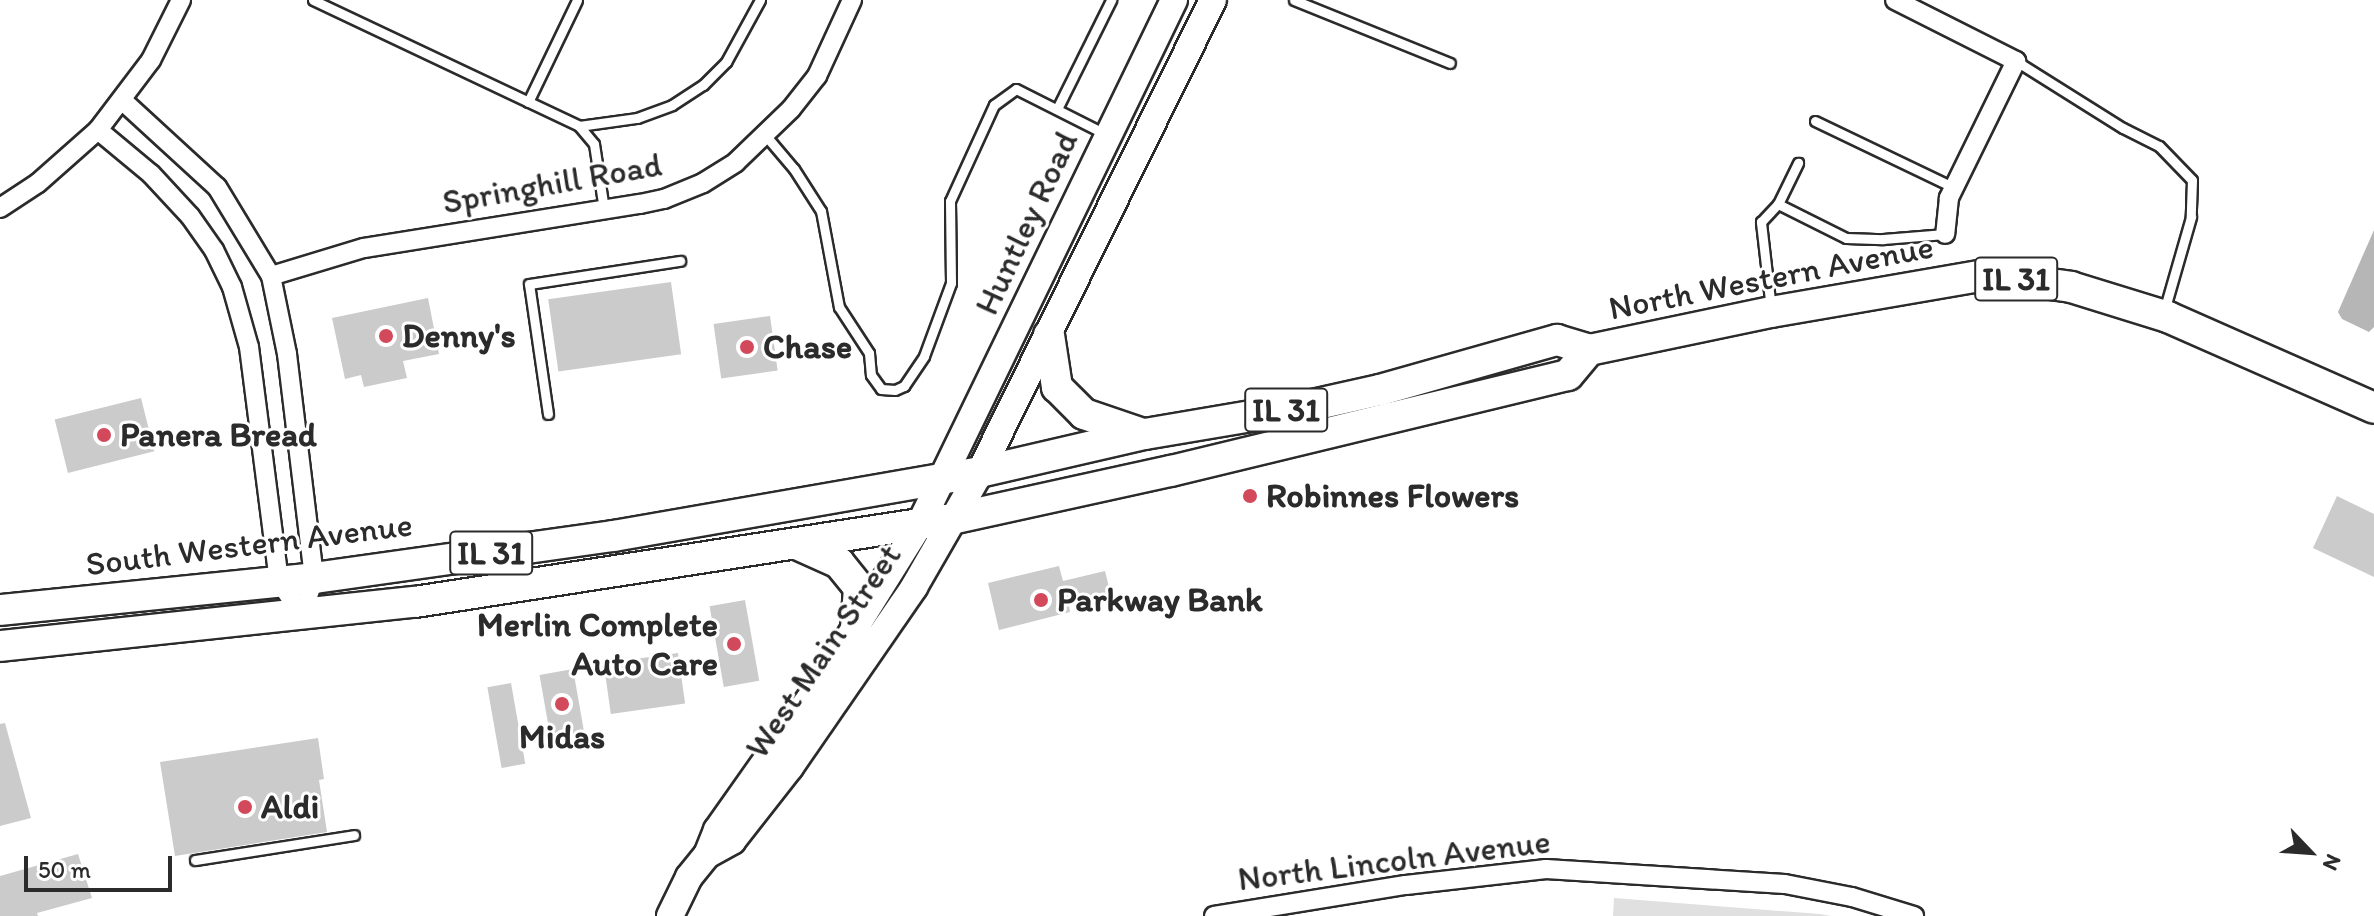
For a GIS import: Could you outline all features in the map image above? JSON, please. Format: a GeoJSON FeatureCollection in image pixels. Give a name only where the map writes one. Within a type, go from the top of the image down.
{"type":"FeatureCollection","features":[{"type":"Feature","properties":{"kind":"main road","name":"North Western Avenue"},"geometry":{"type":"LineString","coordinates":[[980,472],[1145,434],[1380,390],[1557,340],[1589,350],[1771,312],[1986,275],[2071,287],[2163,316],[2372,401]]}},
{"type":"Feature","properties":{"kind":"main road"},"geometry":{"type":"LineString","coordinates":[[1049,335],[1057,387],[1084,414],[1145,434]]}},
{"type":"Feature","properties":{"kind":"main road","name":"North Western Avenue"},"geometry":{"type":"LineString","coordinates":[[952,519],[1181,469],[1568,375],[1589,350]]}},
{"type":"Feature","properties":{"kind":"main road","name":"South Western Avenue"},"geometry":{"type":"LineString","coordinates":[[0,610],[314,578],[590,540],[980,472]]}},
{"type":"Feature","properties":{"kind":"main road"},"geometry":{"type":"LineString","coordinates":[[0,646],[302,615],[799,545],[952,519]]}},
{"type":"Feature","properties":{"kind":"main road"},"geometry":{"type":"LineString","coordinates":[[799,545],[839,563],[859,588],[856,628]]}},
{"type":"Feature","properties":{"kind":"street"},"geometry":{"type":"LineString","coordinates":[[0,208],[38,183],[98,130],[123,101],[151,60],[181,0]]}},
{"type":"Feature","properties":{"kind":"street","name":"Springhill Road"},"geometry":{"type":"LineString","coordinates":[[271,276],[364,248],[664,199],[703,183],[736,162],[766,136],[817,76],[852,0]]}},
{"type":"Feature","properties":{"kind":"street","name":"Huntley Road"},"geometry":{"type":"LineString","coordinates":[[944,478],[1174,0]]}},
{"type":"Feature","properties":{"kind":"street","name":"Huntley Road"},"geometry":{"type":"LineString","coordinates":[[980,472],[1213,0]]}},
{"type":"Feature","properties":{"kind":"street"},"geometry":{"type":"LineString","coordinates":[[1895,0],[2016,61],[1949,198],[1945,234]]}},
{"type":"Feature","properties":{"kind":"street"},"geometry":{"type":"LineString","coordinates":[[123,101],[217,187],[271,276],[301,458],[314,578],[302,615]]}},
{"type":"Feature","properties":{"kind":"street"},"geometry":{"type":"LineString","coordinates":[[98,130],[151,174],[190,216],[214,250],[232,287],[249,347],[279,581],[302,615]]}},
{"type":"Feature","properties":{"kind":"street","name":"West Main Street"},"geometry":{"type":"LineString","coordinates":[[707,855],[732,841],[790,767],[914,587],[980,472]]}},
{"type":"Feature","properties":{"kind":"street","name":"West Main Street"},"geometry":{"type":"LineString","coordinates":[[670,916],[689,877],[707,855],[717,830],[772,755],[856,628],[921,522],[944,478]]}},
{"type":"Feature","properties":{"kind":"street","name":"North Lincoln Avenue"},"geometry":{"type":"LineString","coordinates":[[1214,916],[1406,885],[1546,869],[1785,884],[1852,897],[1914,916]]}},
{"type":"Feature","properties":{"kind":"lane"},"geometry":{"type":"LineString","coordinates":[[313,0],[579,126],[594,144],[604,210]]}},
{"type":"Feature","properties":{"kind":"lane"},"geometry":{"type":"LineString","coordinates":[[528,102],[577,0]]}},
{"type":"Feature","properties":{"kind":"lane"},"geometry":{"type":"LineString","coordinates":[[579,126],[637,118],[672,105],[703,85],[726,62],[760,0]]}},
{"type":"Feature","properties":{"kind":"lane"},"geometry":{"type":"LineString","coordinates":[[1057,109],[1111,0]]}},
{"type":"Feature","properties":{"kind":"lane"},"geometry":{"type":"LineString","coordinates":[[1294,0],[1450,63]]}},
{"type":"Feature","properties":{"kind":"lane"},"geometry":{"type":"LineString","coordinates":[[2016,61],[2123,128],[2159,146],[2192,180],[2191,217],[2163,316]]}},
{"type":"Feature","properties":{"kind":"lane"},"geometry":{"type":"LineString","coordinates":[[766,136],[794,169],[821,211],[839,307],[869,353],[871,375],[881,389],[895,390],[904,386],[924,356],[951,283],[950,201],[994,105],[1016,89],[1108,135]]}},
{"type":"Feature","properties":{"kind":"lane"},"geometry":{"type":"LineString","coordinates":[[1815,121],[1955,188]]}},
{"type":"Feature","properties":{"kind":"lane"},"geometry":{"type":"LineString","coordinates":[[1771,312],[1761,222],[1778,204],[1798,163]]}},
{"type":"Feature","properties":{"kind":"lane"},"geometry":{"type":"LineString","coordinates":[[1778,204],[1846,238],[1883,239],[1945,234]]}},
{"type":"Feature","properties":{"kind":"lane"},"geometry":{"type":"LineString","coordinates":[[548,414],[529,284],[680,261]]}},
{"type":"Feature","properties":{"kind":"lane"},"geometry":{"type":"LineString","coordinates":[[195,860],[354,835]]}},
{"type":"Feature","properties":{"kind":"shaded area"},"geometry":{"type":"Polygon","coordinates":[[[2374,230],[2374,327],[2369,332],[2342,319],[2338,312],[2374,230]]]}},
{"type":"Feature","properties":{"kind":"shaded area"},"geometry":{"type":"Polygon","coordinates":[[[1614,898],[1820,914],[1831,916],[1613,916],[1614,898]]]}},
{"type":"Feature","properties":{"kind":"building"},"geometry":{"type":"Polygon","coordinates":[[[671,282],[681,354],[558,372],[548,299],[671,282]]]}},
{"type":"Feature","properties":{"kind":"building","name":"Denny's"},"geometry":{"type":"Polygon","coordinates":[[[428,298],[439,354],[403,361],[407,378],[364,387],[361,375],[345,379],[332,318],[428,298]]]}},
{"type":"Feature","properties":{"kind":"building","name":"Chase"},"geometry":{"type":"Polygon","coordinates":[[[770,316],[778,370],[721,378],[714,324],[770,316]]]}},
{"type":"Feature","properties":{"kind":"building","name":"Panera Bread"},"geometry":{"type":"Polygon","coordinates":[[[141,398],[154,451],[68,473],[55,420],[141,398]]]}},
{"type":"Feature","properties":{"kind":"building"},"geometry":{"type":"Polygon","coordinates":[[[2337,496],[2374,514],[2374,577],[2313,548],[2337,496]]]}},
{"type":"Feature","properties":{"kind":"building","name":"Parkway Bank"},"geometry":{"type":"Polygon","coordinates":[[[1059,566],[1063,581],[1105,571],[1111,595],[1069,605],[1070,612],[999,630],[988,583],[1059,566]]]}},
{"type":"Feature","properties":{"kind":"building","name":"Merlin Complete Auto Care"},"geometry":{"type":"Polygon","coordinates":[[[745,600],[759,681],[724,687],[710,606],[745,600]]]}},
{"type":"Feature","properties":{"kind":"building"},"geometry":{"type":"Polygon","coordinates":[[[678,653],[685,704],[611,714],[604,663],[678,653]]]}},
{"type":"Feature","properties":{"kind":"building","name":"Midas"},"geometry":{"type":"Polygon","coordinates":[[[573,669],[584,733],[551,739],[540,675],[573,669]]]}},
{"type":"Feature","properties":{"kind":"building"},"geometry":{"type":"Polygon","coordinates":[[[511,683],[525,764],[502,768],[487,687],[511,683]]]}},
{"type":"Feature","properties":{"kind":"building"},"geometry":{"type":"Polygon","coordinates":[[[5,723],[31,818],[0,826],[0,724],[5,723]]]}},
{"type":"Feature","properties":{"kind":"building","name":"Aldi"},"geometry":{"type":"Polygon","coordinates":[[[318,738],[324,779],[319,780],[327,832],[175,856],[160,762],[318,738]]]}},
{"type":"Feature","properties":{"kind":"building"},"geometry":{"type":"Polygon","coordinates":[[[78,854],[92,898],[37,913],[38,916],[0,916],[0,876],[78,854]]]}},
{"type":"Feature","properties":{"kind":"place","name":"Denny's"},"geometry":{"type":"Point","coordinates":[386,336]}},
{"type":"Feature","properties":{"kind":"place","name":"Chase"},"geometry":{"type":"Point","coordinates":[747,347]}},
{"type":"Feature","properties":{"kind":"place","name":"Panera Bread"},"geometry":{"type":"Point","coordinates":[104,435]}},
{"type":"Feature","properties":{"kind":"place","name":"Robinnes Flowers"},"geometry":{"type":"Point","coordinates":[1250,496]}},
{"type":"Feature","properties":{"kind":"place","name":"Parkway Bank"},"geometry":{"type":"Point","coordinates":[1041,600]}},
{"type":"Feature","properties":{"kind":"place","name":"Merlin Complete Auto Care"},"geometry":{"type":"Point","coordinates":[734,644]}},
{"type":"Feature","properties":{"kind":"place","name":"Midas"},"geometry":{"type":"Point","coordinates":[562,704]}},
{"type":"Feature","properties":{"kind":"place","name":"Aldi"},"geometry":{"type":"Point","coordinates":[245,807]}}]}
